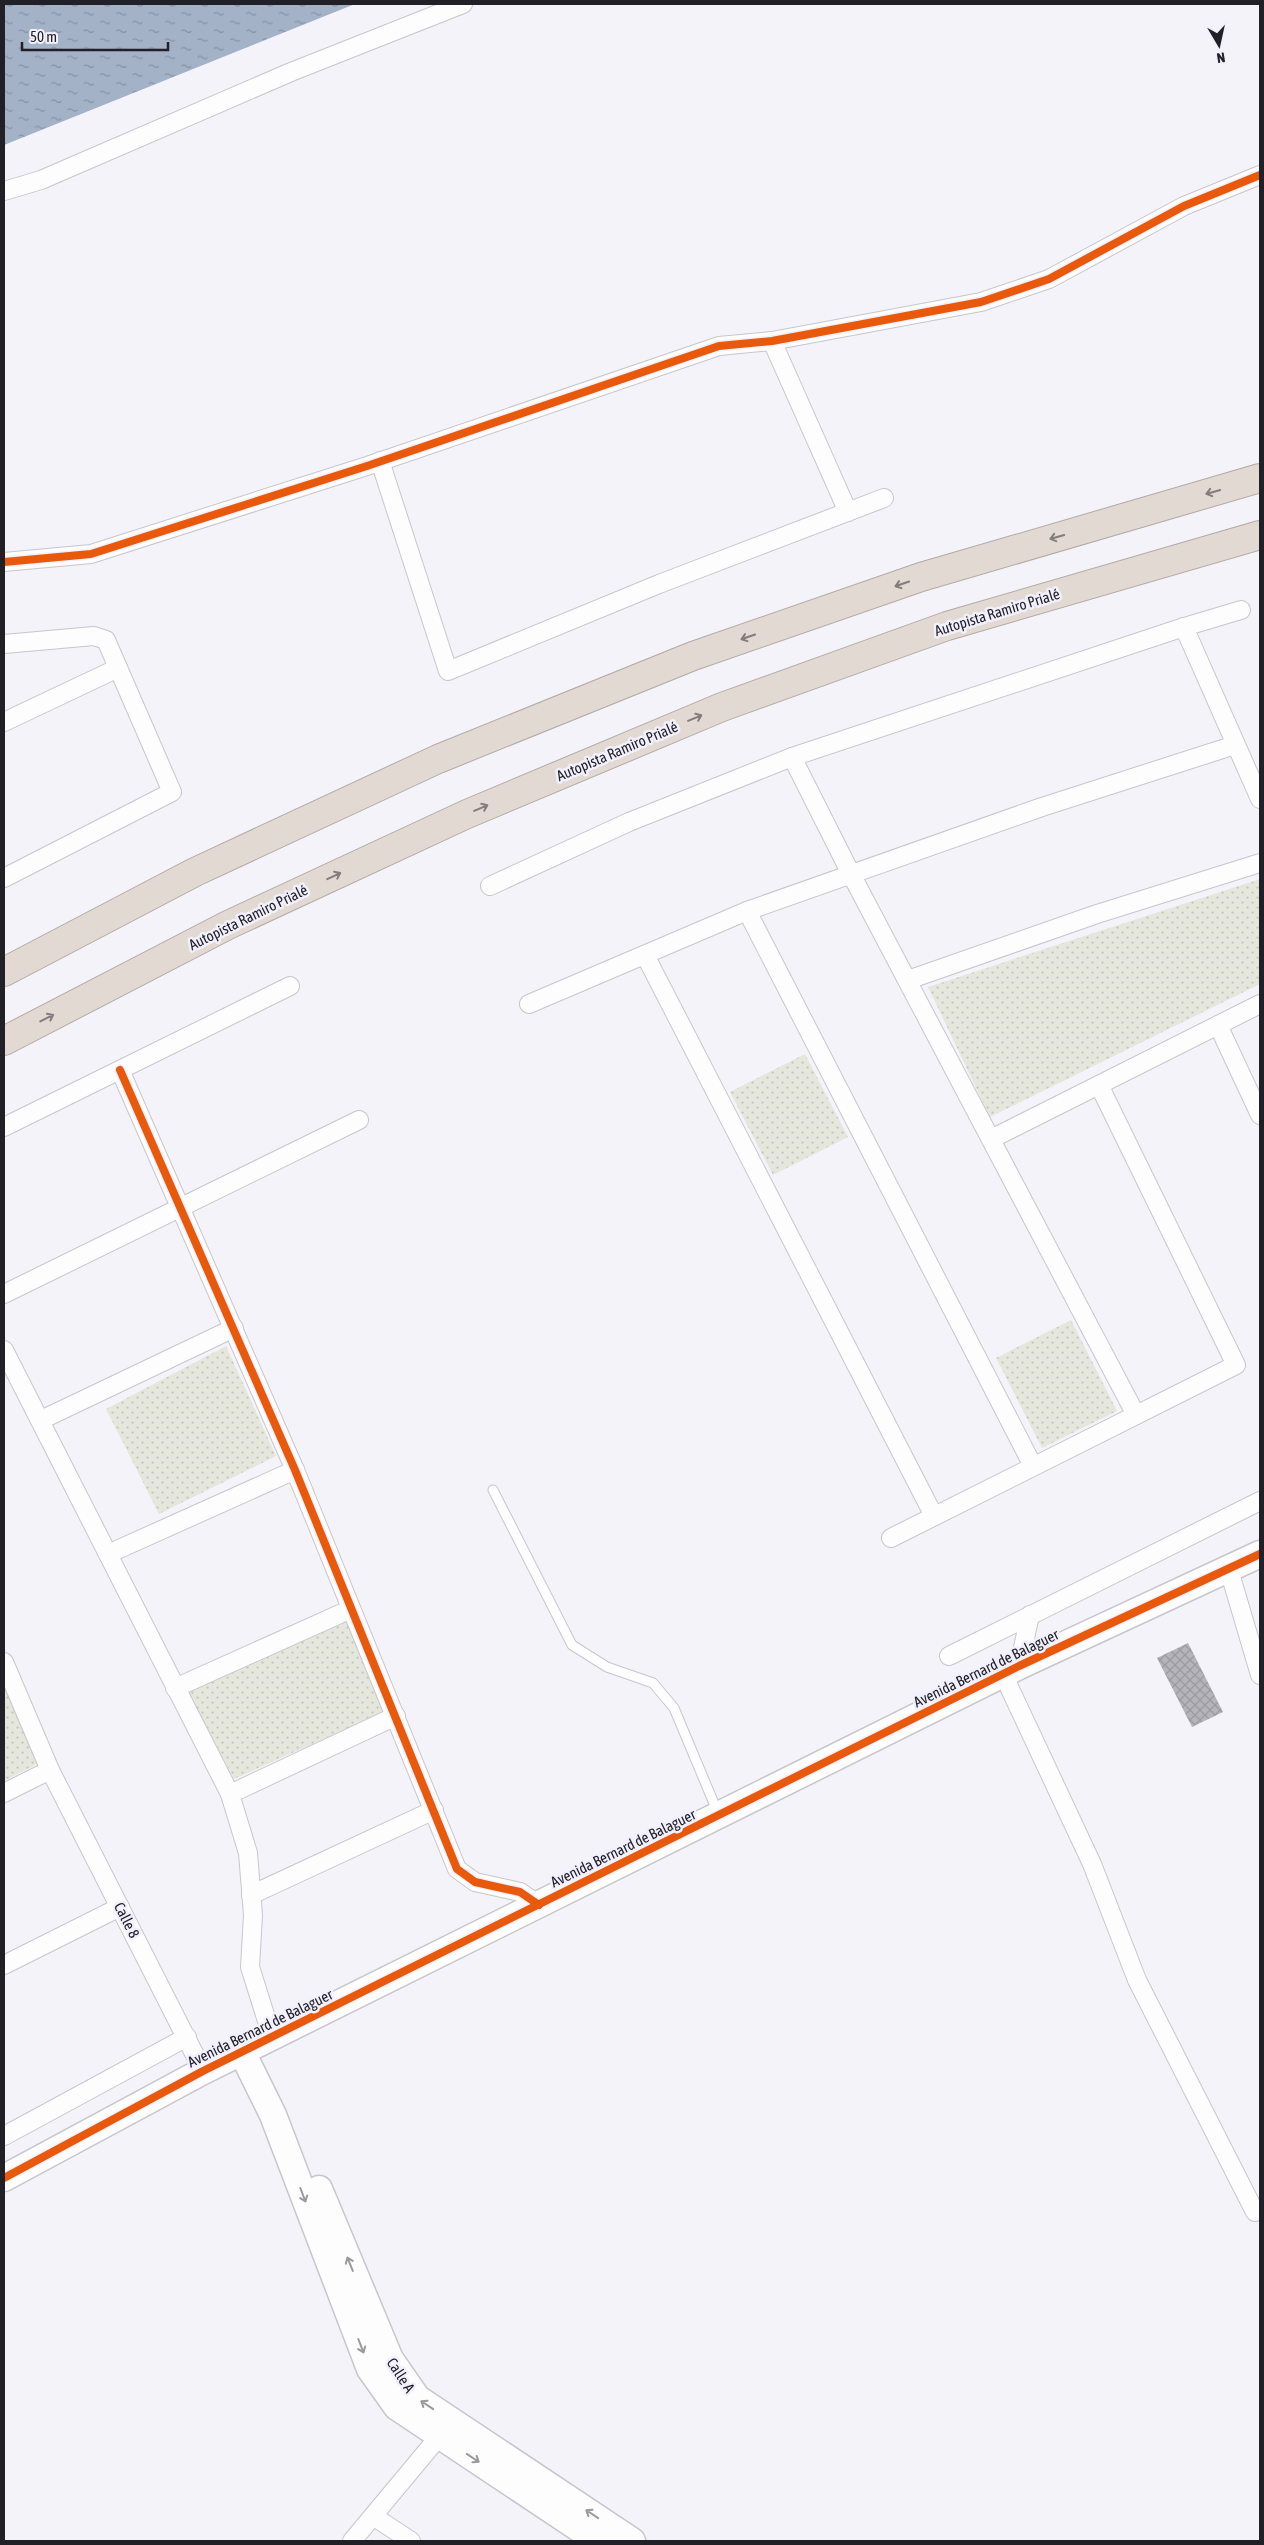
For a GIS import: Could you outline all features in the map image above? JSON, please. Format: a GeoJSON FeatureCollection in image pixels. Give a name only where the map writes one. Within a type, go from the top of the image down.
{"type":"FeatureCollection","features":[{"type":"Feature","properties":{"kind":"highway"},"geometry":{"type":"LineString","coordinates":[[4,972],[195,872],[438,759],[693,656],[921,577],[1260,478]]}},
{"type":"Feature","properties":{"kind":"highway","name":"Autopista Ramiro Prialé"},"geometry":{"type":"LineString","coordinates":[[4,1041],[228,925],[467,814],[722,707],[947,626],[1260,534]]}},
{"type":"Feature","properties":{"kind":"street"},"geometry":{"type":"LineString","coordinates":[[4,191],[41,180],[290,72],[463,4]]}},
{"type":"Feature","properties":{"kind":"street"},"geometry":{"type":"LineString","coordinates":[[4,562],[91,554],[380,461],[719,346],[772,341],[981,302],[1050,279],[1184,206],[1260,175]]}},
{"type":"Feature","properties":{"kind":"street"},"geometry":{"type":"LineString","coordinates":[[772,341],[848,512]]}},
{"type":"Feature","properties":{"kind":"street"},"geometry":{"type":"LineString","coordinates":[[380,461],[448,671],[659,584],[884,498]]}},
{"type":"Feature","properties":{"kind":"street"},"geometry":{"type":"LineString","coordinates":[[490,886],[629,822],[792,758],[1184,627],[1241,610]]}},
{"type":"Feature","properties":{"kind":"street"},"geometry":{"type":"LineString","coordinates":[[1184,627],[1260,799]]}},
{"type":"Feature","properties":{"kind":"street"},"geometry":{"type":"LineString","coordinates":[[4,644],[94,636],[106,640],[172,792],[4,878]]}},
{"type":"Feature","properties":{"kind":"street"},"geometry":{"type":"LineString","coordinates":[[4,722],[118,668]]}},
{"type":"Feature","properties":{"kind":"street"},"geometry":{"type":"LineString","coordinates":[[530,1004],[747,911],[1042,807],[1236,745]]}},
{"type":"Feature","properties":{"kind":"street"},"geometry":{"type":"LineString","coordinates":[[792,758],[850,874],[908,980],[1136,1415]]}},
{"type":"Feature","properties":{"kind":"street"},"geometry":{"type":"LineString","coordinates":[[908,980],[1098,914],[1260,863]]}},
{"type":"Feature","properties":{"kind":"street"},"geometry":{"type":"LineString","coordinates":[[747,911],[1033,1466]]}},
{"type":"Feature","properties":{"kind":"street"},"geometry":{"type":"LineString","coordinates":[[644,954],[934,1516]]}},
{"type":"Feature","properties":{"kind":"street"},"geometry":{"type":"LineString","coordinates":[[4,1127],[290,986]]}},
{"type":"Feature","properties":{"kind":"street"},"geometry":{"type":"LineString","coordinates":[[991,1139],[1260,1004]]}},
{"type":"Feature","properties":{"kind":"street"},"geometry":{"type":"LineString","coordinates":[[1218,1025],[1260,1115]]}},
{"type":"Feature","properties":{"kind":"street"},"geometry":{"type":"LineString","coordinates":[[120,1070],[295,1470],[457,1868],[475,1882],[520,1892],[539,1905]]}},
{"type":"Feature","properties":{"kind":"street"},"geometry":{"type":"LineString","coordinates":[[891,1538],[1236,1365],[1099,1085]]}},
{"type":"Feature","properties":{"kind":"street"},"geometry":{"type":"LineString","coordinates":[[4,1294],[359,1120]]}},
{"type":"Feature","properties":{"kind":"street"},"geometry":{"type":"LineString","coordinates":[[41,1420],[234,1328]]}},
{"type":"Feature","properties":{"kind":"street"},"geometry":{"type":"LineString","coordinates":[[4,1350],[230,1794],[248,1852],[253,1915],[250,1967],[272,2037]]}},
{"type":"Feature","properties":{"kind":"street"},"geometry":{"type":"LineString","coordinates":[[108,1554],[295,1470]]}},
{"type":"Feature","properties":{"kind":"street"},"geometry":{"type":"LineString","coordinates":[[950,1656],[1260,1501]]}},
{"type":"Feature","properties":{"kind":"street","name":"Avenida Bernard de Balaguer"},"geometry":{"type":"LineString","coordinates":[[4,2178],[203,2071],[1011,1670],[1260,1554]]}},
{"type":"Feature","properties":{"kind":"street"},"geometry":{"type":"LineString","coordinates":[[1229,1570],[1260,1675]]}},
{"type":"Feature","properties":{"kind":"street"},"geometry":{"type":"LineString","coordinates":[[175,1688],[352,1609]]}},
{"type":"Feature","properties":{"kind":"street"},"geometry":{"type":"LineString","coordinates":[[1030,1615],[1011,1670],[1092,1864],[1137,1980],[1255,2212]]}},
{"type":"Feature","properties":{"kind":"street","name":"Calle 8"},"geometry":{"type":"LineString","coordinates":[[4,1662],[50,1770],[203,2071]]}},
{"type":"Feature","properties":{"kind":"street"},"geometry":{"type":"LineString","coordinates":[[230,1794],[396,1716]]}},
{"type":"Feature","properties":{"kind":"street"},"geometry":{"type":"LineString","coordinates":[[4,1793],[50,1770]]}},
{"type":"Feature","properties":{"kind":"street"},"geometry":{"type":"LineString","coordinates":[[251,1895],[434,1810]]}},
{"type":"Feature","properties":{"kind":"street"},"geometry":{"type":"LineString","coordinates":[[4,1966],[120,1907]]}},
{"type":"Feature","properties":{"kind":"street"},"geometry":{"type":"LineString","coordinates":[[4,2136],[187,2037]]}},
{"type":"Feature","properties":{"kind":"street","name":"Calle A"},"geometry":{"type":"LineString","coordinates":[[242,2052],[272,2115],[370,2369],[397,2408],[446,2429],[632,2541]]}},
{"type":"Feature","properties":{"kind":"street"},"geometry":{"type":"LineString","coordinates":[[352,2541],[446,2429]]}},
{"type":"Feature","properties":{"kind":"street","name":"Calle A"},"geometry":{"type":"LineString","coordinates":[[446,2429],[598,2541]]}},
{"type":"Feature","properties":{"kind":"street"},"geometry":{"type":"LineString","coordinates":[[373,2516],[411,2541]]}},
{"type":"Feature","properties":{"kind":"lane"},"geometry":{"type":"LineString","coordinates":[[493,1490],[572,1645],[607,1668],[652,1683],[674,1708],[719,1816]]}},
{"type":"Feature","properties":{"kind":"shaded area"},"geometry":{"type":"Polygon","coordinates":[[[1260,879],[1260,984],[990,1117],[928,987],[1260,879]]]}},
{"type":"Feature","properties":{"kind":"shaded area"},"geometry":{"type":"Polygon","coordinates":[[[805,1054],[848,1137],[773,1175],[730,1092],[805,1054]]]}},
{"type":"Feature","properties":{"kind":"shaded area"},"geometry":{"type":"Polygon","coordinates":[[[1071,1320],[1117,1411],[1042,1448],[996,1358],[1071,1320]]]}},
{"type":"Feature","properties":{"kind":"shaded area"},"geometry":{"type":"Polygon","coordinates":[[[226,1346],[276,1456],[159,1514],[106,1409],[226,1346]]]}},
{"type":"Feature","properties":{"kind":"shaded area"},"geometry":{"type":"Polygon","coordinates":[[[348,1620],[384,1712],[234,1779],[187,1690],[348,1620]]]}},
{"type":"Feature","properties":{"kind":"shaded area"},"geometry":{"type":"Polygon","coordinates":[[[4,1682],[39,1763],[4,1781],[4,1682]]]}},
{"type":"Feature","properties":{"kind":"water"},"geometry":{"type":"Polygon","coordinates":[[[4,4],[355,4],[4,145],[4,4]]]}},
{"type":"Feature","properties":{"kind":"building"},"geometry":{"type":"Polygon","coordinates":[[[1188,1643],[1223,1712],[1192,1727],[1157,1658],[1188,1643]]]}},
{"type":"Feature","properties":{"kind":"cycle path"},"geometry":{"type":"LineString","coordinates":[[4,562],[91,554],[367,466],[719,346],[772,341],[981,302],[1049,279],[1184,206],[1260,175]]}},
{"type":"Feature","properties":{"kind":"cycle path"},"geometry":{"type":"LineString","coordinates":[[120,1070],[295,1470],[457,1869],[475,1882],[520,1892],[539,1905]]}},
{"type":"Feature","properties":{"kind":"cycle path"},"geometry":{"type":"LineString","coordinates":[[4,2178],[203,2071],[1019,1666],[1260,1554]]}}]}
